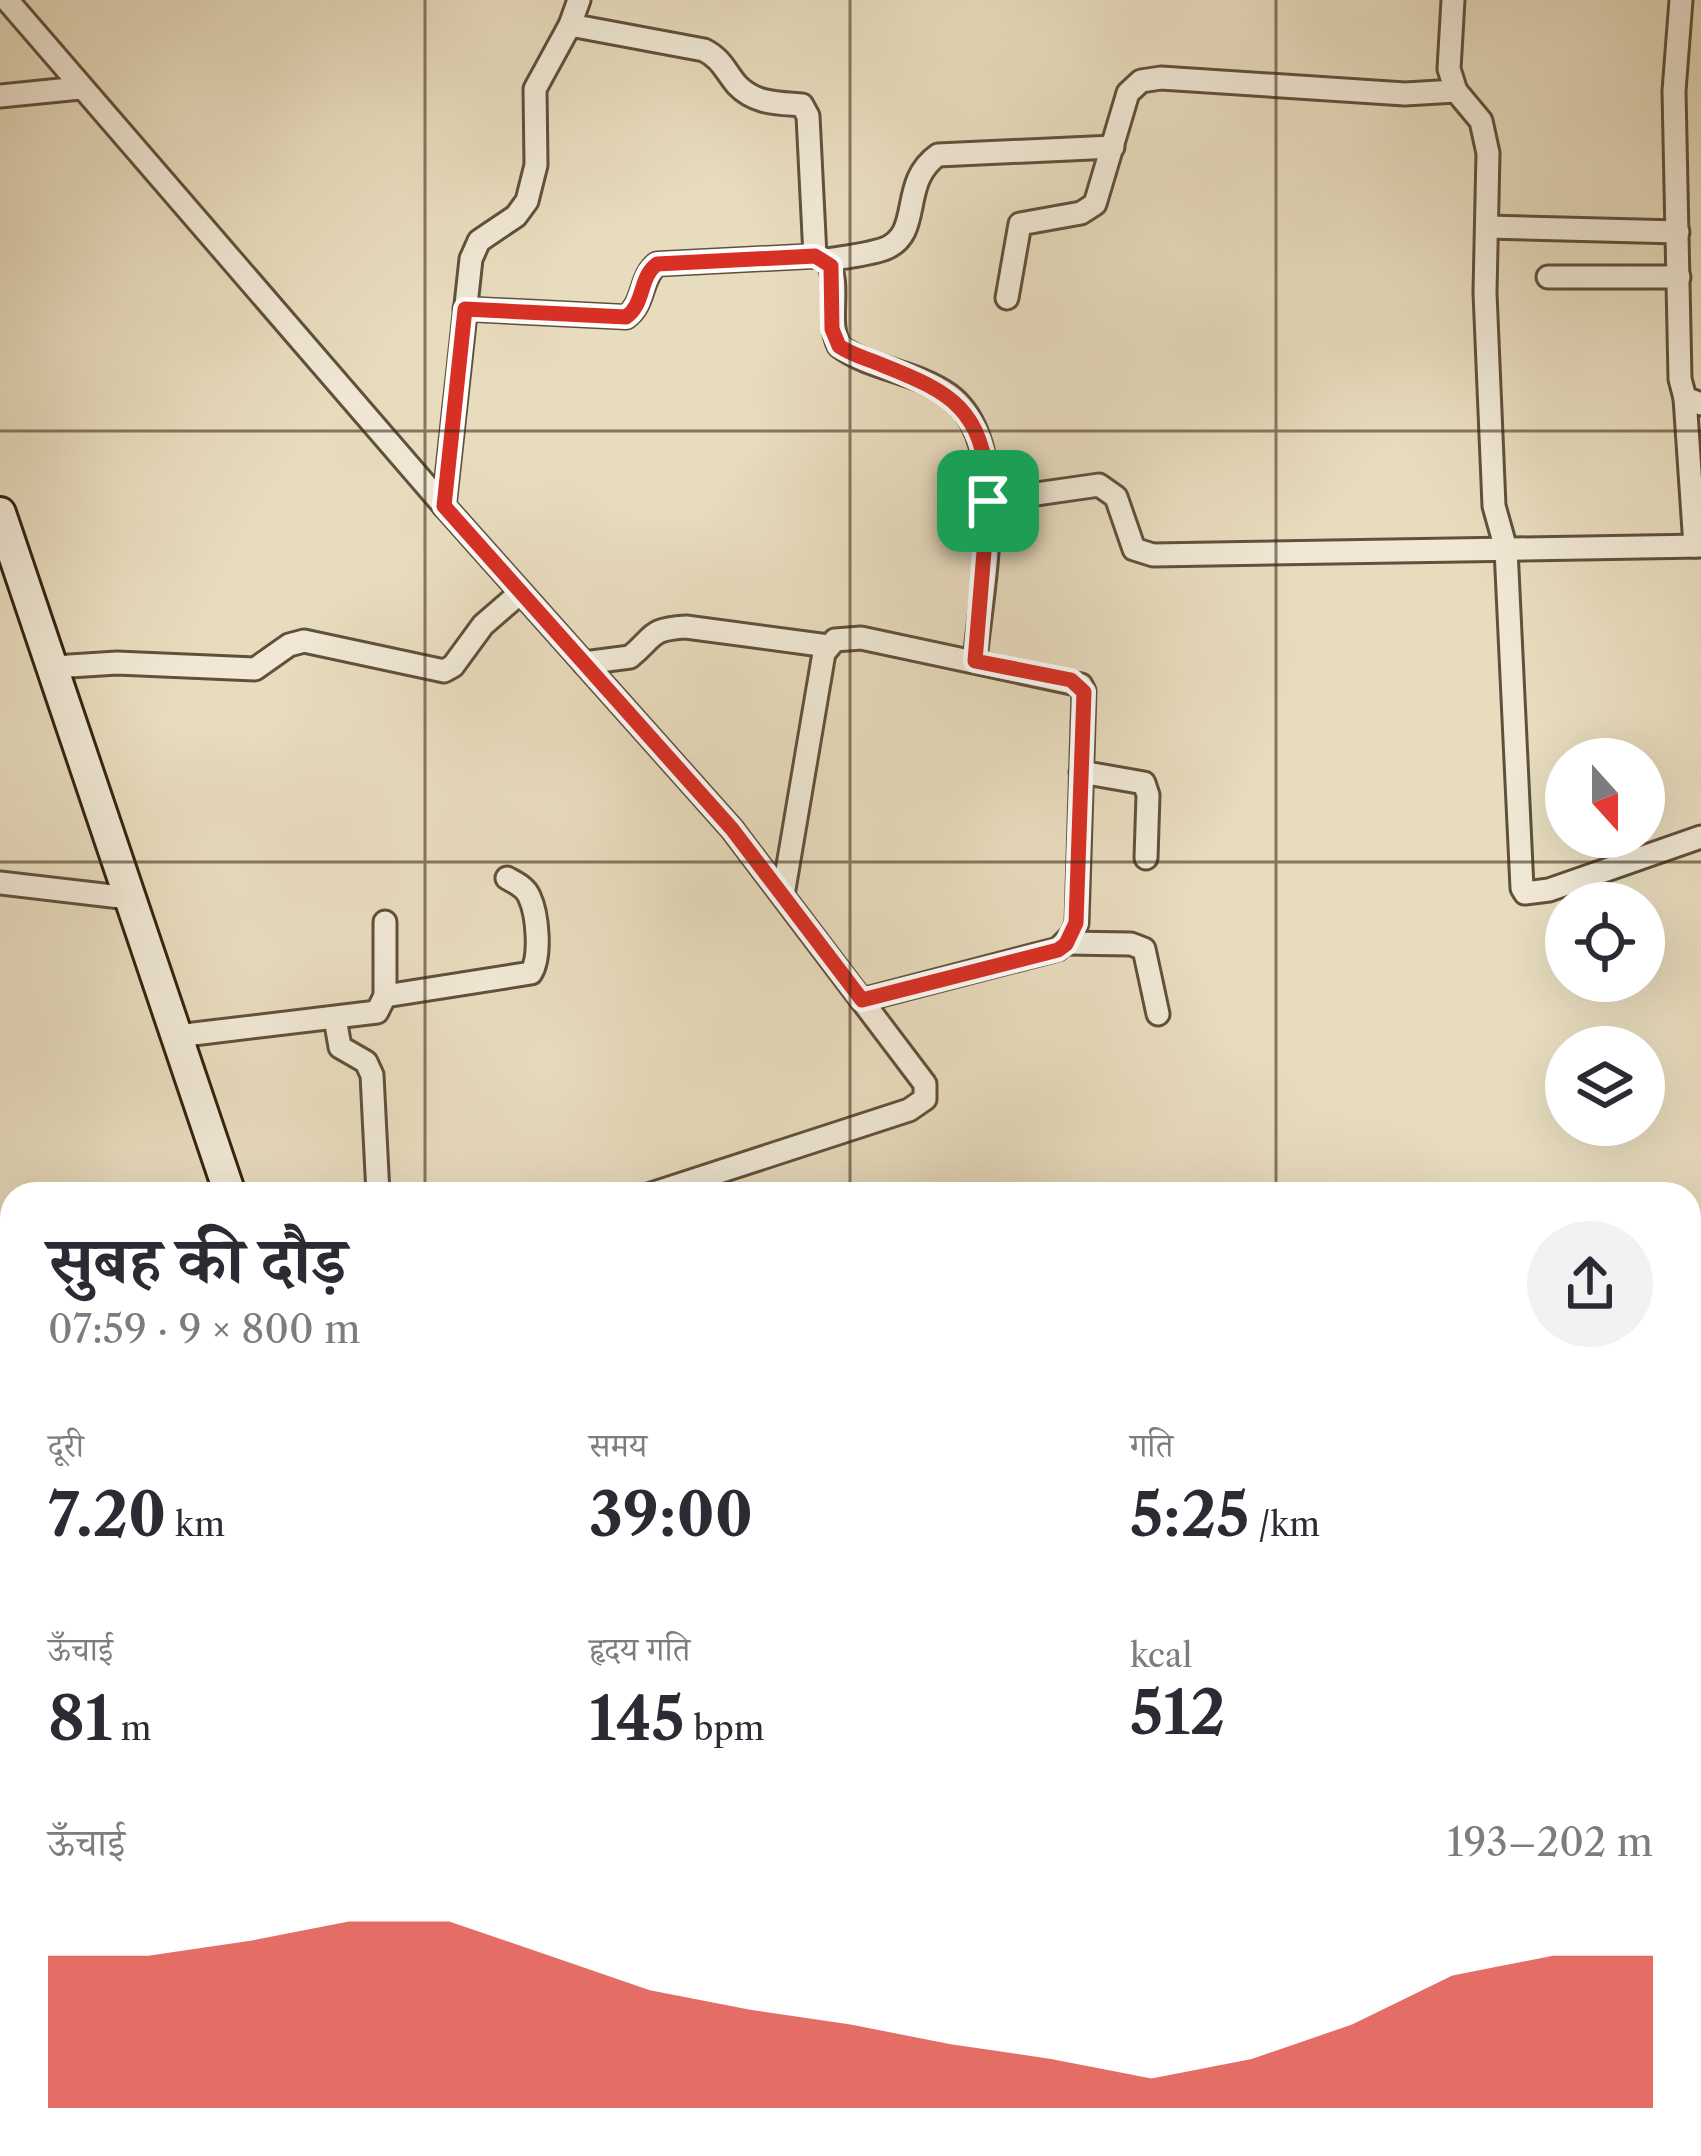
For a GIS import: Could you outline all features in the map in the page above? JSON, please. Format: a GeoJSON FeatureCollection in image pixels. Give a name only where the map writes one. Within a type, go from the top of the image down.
{"type":"FeatureCollection","features":[{"type":"Feature","properties":{"kind":"main road"},"geometry":{"type":"LineString","coordinates":[[0,513],[226,1182]]}},
{"type":"Feature","properties":{"kind":"street"},"geometry":{"type":"LineString","coordinates":[[7,0],[520,593],[689,779],[925,1084],[926,1099],[919,1105],[687,1182]]}},
{"type":"Feature","properties":{"kind":"street"},"geometry":{"type":"LineString","coordinates":[[444,506],[476,245],[521,212],[527,201],[536,165],[535,89],[571,26],[579,0]]}},
{"type":"Feature","properties":{"kind":"street"},"geometry":{"type":"LineString","coordinates":[[1453,0],[1448,55],[1456,91],[1486,135],[1484,293],[1494,506],[1506,549],[1525,893],[1549,890],[1701,838]]}},
{"type":"Feature","properties":{"kind":"street"},"geometry":{"type":"LineString","coordinates":[[988,501],[1099,485],[1116,497],[1134,549],[1142,554],[1698,546],[1693,401],[1680,379],[1686,290],[1678,232],[1674,91],[1681,0]]}},
{"type":"Feature","properties":{"kind":"street"},"geometry":{"type":"LineString","coordinates":[[571,26],[704,50],[720,59],[752,96],[765,102],[802,105],[808,116],[821,258],[833,273],[832,329],[839,346],[929,383],[964,409],[988,474],[975,661]]}},
{"type":"Feature","properties":{"kind":"street"},"geometry":{"type":"LineString","coordinates":[[1007,298],[1019,224],[1090,209],[1133,86],[1150,79],[1405,94],[1456,91]]}},
{"type":"Feature","properties":{"kind":"street"},"geometry":{"type":"LineString","coordinates":[[0,96],[80,88]]}},
{"type":"Feature","properties":{"kind":"street"},"geometry":{"type":"LineString","coordinates":[[1674,91],[1701,90]]}},
{"type":"Feature","properties":{"kind":"street"},"geometry":{"type":"LineString","coordinates":[[465,309],[626,317],[637,307],[650,270],[657,264],[821,258],[885,248],[906,231],[915,178],[938,155],[1113,147]]}},
{"type":"Feature","properties":{"kind":"street"},"geometry":{"type":"LineString","coordinates":[[1487,227],[1678,232]]}},
{"type":"Feature","properties":{"kind":"street"},"geometry":{"type":"LineString","coordinates":[[1548,277],[1686,290]]}},
{"type":"Feature","properties":{"kind":"street"},"geometry":{"type":"LineString","coordinates":[[53,667],[117,663],[255,669],[289,645],[304,641],[444,671],[453,666],[483,625],[520,593]]}},
{"type":"Feature","properties":{"kind":"street"},"geometry":{"type":"LineString","coordinates":[[584,663],[630,657],[647,637],[664,628],[686,627],[828,646],[847,637],[1081,685],[1076,923],[1066,944],[1058,950],[862,1000]]}},
{"type":"Feature","properties":{"kind":"street"},"geometry":{"type":"LineString","coordinates":[[783,895],[828,646]]}},
{"type":"Feature","properties":{"kind":"street"},"geometry":{"type":"LineString","coordinates":[[1081,772],[1144,783],[1148,795],[1146,857]]}},
{"type":"Feature","properties":{"kind":"street"},"geometry":{"type":"LineString","coordinates":[[385,996],[531,973],[537,961],[531,901],[527,892],[507,878]]}},
{"type":"Feature","properties":{"kind":"street"},"geometry":{"type":"LineString","coordinates":[[0,883],[128,898]]}},
{"type":"Feature","properties":{"kind":"street"},"geometry":{"type":"LineString","coordinates":[[177,1036],[377,1012],[385,996],[386,922]]}},
{"type":"Feature","properties":{"kind":"street"},"geometry":{"type":"LineString","coordinates":[[1066,944],[1131,944],[1144,949],[1158,1013]]}},
{"type":"Feature","properties":{"kind":"street"},"geometry":{"type":"LineString","coordinates":[[335,1018],[342,1049],[370,1067],[377,1182]]}},
{"type":"Feature","properties":{"kind":"route"},"geometry":{"type":"LineString","coordinates":[[815,256],[827,260],[833,273],[832,329],[839,346],[929,383],[964,409],[988,474],[988,501],[975,661],[1071,680],[1084,692],[1076,923],[1058,950],[862,1000],[732,829],[444,506],[465,309],[626,317],[637,307],[650,270],[657,264],[815,256]]}}]}
